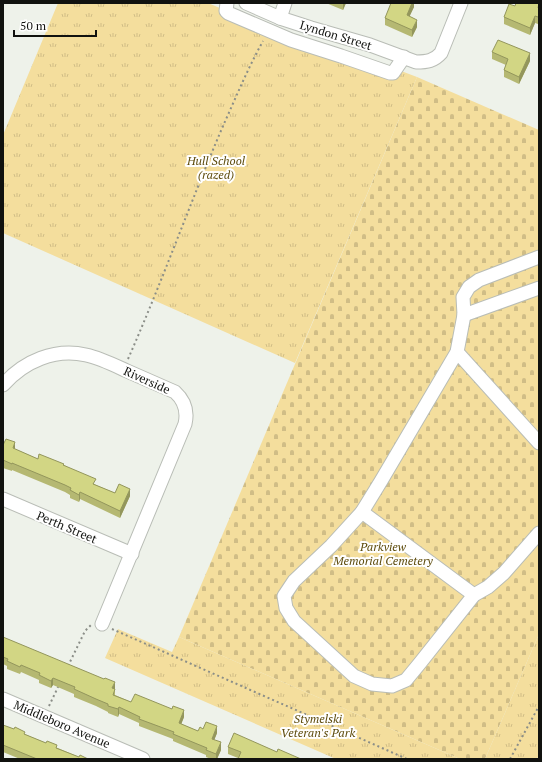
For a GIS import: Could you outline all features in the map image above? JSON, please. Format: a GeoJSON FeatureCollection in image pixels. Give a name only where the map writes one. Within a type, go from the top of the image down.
{"type":"FeatureCollection","features":[{"type":"Feature","properties":{"kind":"street"},"geometry":{"type":"LineString","coordinates":[[227,3],[226,11],[228,13],[268,31],[391,74],[404,57]]}},
{"type":"Feature","properties":{"kind":"street","name":"Lyndon Street"},"geometry":{"type":"LineString","coordinates":[[246,3],[280,18],[370,45],[416,62],[435,60],[440,53],[461,3]]}},
{"type":"Feature","properties":{"kind":"street"},"geometry":{"type":"LineString","coordinates":[[280,18],[286,3]]}},
{"type":"Feature","properties":{"kind":"street"},"geometry":{"type":"LineString","coordinates":[[539,257],[480,280],[469,287],[463,297],[464,315],[457,352],[362,512],[331,546],[294,581],[284,596],[286,608],[294,621],[354,676],[372,684],[392,686],[406,680],[474,595],[488,587],[504,573],[539,533]]}},
{"type":"Feature","properties":{"kind":"street"},"geometry":{"type":"LineString","coordinates":[[464,315],[539,288]]}},
{"type":"Feature","properties":{"kind":"street"},"geometry":{"type":"LineString","coordinates":[[457,352],[539,443]]}},
{"type":"Feature","properties":{"kind":"street","name":"Riverside"},"geometry":{"type":"LineString","coordinates":[[3,385],[25,365],[38,359],[62,354],[87,355],[124,369],[175,392],[182,400],[186,412],[185,424],[102,624]]}},
{"type":"Feature","properties":{"kind":"street","name":"Perth Street"},"geometry":{"type":"LineString","coordinates":[[3,499],[132,554]]}},
{"type":"Feature","properties":{"kind":"street"},"geometry":{"type":"LineString","coordinates":[[362,512],[474,595]]}},
{"type":"Feature","properties":{"kind":"street","name":"Middleboro Avenue"},"geometry":{"type":"LineString","coordinates":[[3,699],[144,759]]}},
{"type":"Feature","properties":{"kind":"path"},"geometry":{"type":"LineString","coordinates":[[124,369],[168,265],[183,223],[220,133],[250,66],[268,31]]}},
{"type":"Feature","properties":{"kind":"path"},"geometry":{"type":"LineString","coordinates":[[68,667],[85,631],[94,623],[102,624],[407,759]]}},
{"type":"Feature","properties":{"kind":"path"},"geometry":{"type":"LineString","coordinates":[[44,716],[61,681]]}},
{"type":"Feature","properties":{"kind":"path"},"geometry":{"type":"LineString","coordinates":[[510,759],[539,706]]}},
{"type":"Feature","properties":{"kind":"green space","name":"Hull School (razed)"},"geometry":{"type":"Polygon","coordinates":[[[58,3],[208,3],[284,35],[380,63],[417,77],[295,363],[3,233],[3,135],[58,3]]]}},
{"type":"Feature","properties":{"kind":"green space","name":"Parkview Memorial Cemetery"},"geometry":{"type":"Polygon","coordinates":[[[417,77],[539,130],[539,634],[485,759],[460,759],[179,637],[417,77]]]}},
{"type":"Feature","properties":{"kind":"green space","name":"Stymelski Veteran's Park"},"geometry":{"type":"Polygon","coordinates":[[[118,629],[172,652],[179,637],[460,759],[336,759],[105,658],[118,629]]]}},
{"type":"Feature","properties":{"kind":"green space"},"geometry":{"type":"Polygon","coordinates":[[[539,634],[539,755],[537,759],[485,759],[539,634]]]}},
{"type":"Feature","properties":{"kind":"building"},"geometry":{"type":"Polygon","coordinates":[[[391,3],[412,3],[407,15],[417,20],[412,30],[385,18],[391,3]]]}},
{"type":"Feature","properties":{"kind":"building"},"geometry":{"type":"Polygon","coordinates":[[[516,3],[539,3],[539,15],[538,17],[535,16],[530,28],[504,17],[509,4],[515,6],[516,3]]]}},
{"type":"Feature","properties":{"kind":"building"},"geometry":{"type":"Polygon","coordinates":[[[498,40],[530,53],[519,77],[504,70],[508,59],[492,52],[498,40]]]}},
{"type":"Feature","properties":{"kind":"building"},"geometry":{"type":"Polygon","coordinates":[[[6,439],[15,442],[13,448],[38,459],[39,454],[64,464],[63,465],[96,479],[93,484],[115,493],[119,484],[130,489],[120,511],[80,492],[79,495],[65,485],[3,460],[3,445],[6,439]]]}},
{"type":"Feature","properties":{"kind":"building"},"geometry":{"type":"Polygon","coordinates":[[[3,637],[104,679],[105,678],[115,682],[112,688],[115,689],[113,695],[131,702],[135,694],[172,709],[173,706],[184,710],[179,723],[198,731],[200,727],[203,729],[206,722],[217,726],[212,739],[221,742],[216,754],[206,750],[207,748],[173,734],[174,732],[139,719],[140,717],[119,707],[118,709],[108,706],[108,704],[74,689],[75,687],[53,678],[51,681],[39,675],[40,673],[7,661],[8,659],[3,657],[3,637]]]}},
{"type":"Feature","properties":{"kind":"building"},"geometry":{"type":"Polygon","coordinates":[[[3,725],[14,729],[15,727],[25,732],[24,734],[46,743],[47,741],[57,745],[56,748],[88,759],[37,759],[3,745],[3,725]]]}},
{"type":"Feature","properties":{"kind":"building"},"geometry":{"type":"Polygon","coordinates":[[[234,733],[277,752],[278,749],[301,759],[238,759],[241,752],[228,747],[234,733]]]}}]}
